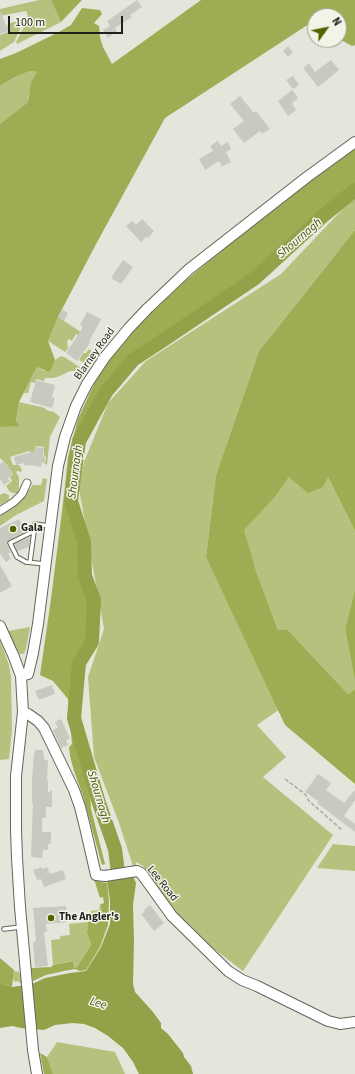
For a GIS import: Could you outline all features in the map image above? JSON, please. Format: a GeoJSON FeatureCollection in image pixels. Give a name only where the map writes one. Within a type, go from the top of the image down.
{"type":"FeatureCollection","features":[{"type":"Feature","properties":{"kind":"main road","name":"Blarney Road"},"geometry":{"type":"LineString","coordinates":[[21,676],[28,674],[33,653],[58,466],[65,437],[76,406],[87,384],[108,352],[129,328],[188,270],[307,177],[355,142]]}},
{"type":"Feature","properties":{"kind":"main road"},"geometry":{"type":"LineString","coordinates":[[0,626],[21,676],[23,712],[16,776],[16,829],[22,927],[37,1074]]}},
{"type":"Feature","properties":{"kind":"main road","name":"Lee Road"},"geometry":{"type":"LineString","coordinates":[[23,712],[38,721],[44,728],[74,790],[80,807],[96,875],[105,876],[137,871],[141,873],[172,916],[228,971],[242,980],[264,989],[328,1022],[340,1024],[355,1022]]}},
{"type":"Feature","properties":{"kind":"street"},"geometry":{"type":"LineString","coordinates":[[0,511],[14,502],[22,494],[27,483]]}},
{"type":"Feature","properties":{"kind":"lane"},"geometry":{"type":"LineString","coordinates":[[30,562],[35,524],[50,526]]}},
{"type":"Feature","properties":{"kind":"lane"},"geometry":{"type":"LineString","coordinates":[[34,531],[10,543],[17,557],[26,562],[46,564]]}},
{"type":"Feature","properties":{"kind":"lane"},"geometry":{"type":"LineString","coordinates":[[4,929],[22,927]]}},
{"type":"Feature","properties":{"kind":"path"},"geometry":{"type":"LineString","coordinates":[[285,779],[305,794],[309,801],[342,830]]}},
{"type":"Feature","properties":{"kind":"shaded area"},"geometry":{"type":"Polygon","coordinates":[[[39,0],[51,0],[61,22],[17,44],[16,42],[27,21],[28,16],[26,11],[0,16],[0,9],[39,0]]]}},
{"type":"Feature","properties":{"kind":"shaded area"},"geometry":{"type":"Polygon","coordinates":[[[51,0],[82,0],[61,22],[51,0]]]}},
{"type":"Feature","properties":{"kind":"shaded area"},"geometry":{"type":"Polygon","coordinates":[[[201,0],[355,0],[355,45],[352,46],[347,43],[347,8],[307,8],[307,25],[165,118],[58,317],[48,341],[55,360],[52,368],[49,372],[37,367],[19,402],[16,421],[20,426],[0,427],[0,124],[28,102],[31,83],[37,72],[30,71],[13,78],[0,86],[0,59],[16,53],[71,25],[82,8],[100,10],[102,14],[94,23],[99,26],[103,47],[112,64],[201,0]]]}},
{"type":"Feature","properties":{"kind":"shaded area"},"geometry":{"type":"Polygon","coordinates":[[[22,20],[23,23],[14,42],[0,51],[0,35],[8,32],[7,24],[22,20]]]}},
{"type":"Feature","properties":{"kind":"shaded area"},"geometry":{"type":"Polygon","coordinates":[[[30,71],[37,72],[29,94],[28,102],[0,124],[0,86],[13,78],[30,71]]]}},
{"type":"Feature","properties":{"kind":"shaded area"},"geometry":{"type":"Polygon","coordinates":[[[355,149],[355,188],[321,215],[261,270],[235,290],[135,356],[120,368],[78,438],[69,499],[76,531],[83,583],[90,601],[90,641],[78,662],[73,690],[73,718],[90,791],[91,809],[105,864],[102,865],[83,796],[70,756],[69,747],[72,744],[68,699],[53,681],[40,675],[51,599],[68,457],[78,419],[94,384],[113,353],[142,320],[186,280],[279,204],[355,149]]]}},
{"type":"Feature","properties":{"kind":"shaded area"},"geometry":{"type":"Polygon","coordinates":[[[355,196],[355,230],[259,351],[216,475],[206,557],[280,709],[257,725],[286,757],[263,777],[333,835],[243,971],[197,936],[172,907],[143,866],[136,862],[136,866],[133,866],[119,823],[94,757],[88,677],[104,629],[79,489],[84,462],[108,403],[146,361],[281,274],[355,196]]]}},
{"type":"Feature","properties":{"kind":"shaded area"},"geometry":{"type":"Polygon","coordinates":[[[355,230],[355,531],[328,477],[323,487],[308,493],[289,477],[275,497],[244,530],[256,571],[278,630],[287,629],[348,694],[355,689],[355,784],[285,725],[206,557],[216,475],[259,351],[355,230]]]}},
{"type":"Feature","properties":{"kind":"shaded area"},"geometry":{"type":"Polygon","coordinates":[[[58,317],[90,338],[88,341],[76,334],[72,341],[69,339],[67,341],[68,348],[65,352],[48,341],[58,317]]]}},
{"type":"Feature","properties":{"kind":"shaded area"},"geometry":{"type":"Polygon","coordinates":[[[89,349],[96,353],[87,365],[79,360],[83,353],[86,353],[89,349]]]}},
{"type":"Feature","properties":{"kind":"shaded area"},"geometry":{"type":"Polygon","coordinates":[[[61,356],[84,370],[81,374],[75,371],[70,371],[53,378],[45,378],[44,381],[36,379],[35,383],[31,382],[28,393],[24,393],[37,367],[44,371],[52,368],[55,360],[61,356]]]}},
{"type":"Feature","properties":{"kind":"shaded area"},"geometry":{"type":"Polygon","coordinates":[[[19,402],[45,408],[46,410],[54,412],[60,417],[50,437],[47,465],[45,464],[46,457],[44,456],[44,447],[36,446],[34,453],[29,451],[10,457],[13,465],[19,465],[22,470],[21,472],[16,472],[19,477],[19,489],[18,493],[13,493],[10,492],[6,486],[12,481],[10,477],[13,474],[4,461],[0,458],[0,427],[19,425],[16,421],[19,402]]]}},
{"type":"Feature","properties":{"kind":"shaded area"},"geometry":{"type":"Polygon","coordinates":[[[289,477],[328,477],[355,531],[355,589],[345,629],[355,681],[355,689],[348,694],[287,629],[278,630],[256,571],[243,530],[275,497],[289,477]]]}},
{"type":"Feature","properties":{"kind":"shaded area"},"geometry":{"type":"Polygon","coordinates":[[[43,478],[47,479],[44,501],[16,515],[0,526],[0,514],[16,505],[33,485],[41,485],[43,478]]]}},
{"type":"Feature","properties":{"kind":"shaded area"},"geometry":{"type":"Polygon","coordinates":[[[4,493],[9,495],[9,500],[0,505],[0,495],[4,493]]]}},
{"type":"Feature","properties":{"kind":"shaded area"},"geometry":{"type":"Polygon","coordinates":[[[355,589],[355,681],[345,629],[355,589]]]}},
{"type":"Feature","properties":{"kind":"shaded area"},"geometry":{"type":"Polygon","coordinates":[[[30,627],[25,652],[20,654],[14,647],[8,631],[30,627]]]}},
{"type":"Feature","properties":{"kind":"shaded area"},"geometry":{"type":"Polygon","coordinates":[[[0,640],[9,665],[11,677],[12,730],[9,759],[0,760],[0,640]]]}},
{"type":"Feature","properties":{"kind":"shaded area"},"geometry":{"type":"Polygon","coordinates":[[[333,844],[355,846],[355,871],[317,868],[333,844]]]}},
{"type":"Feature","properties":{"kind":"shaded area"},"geometry":{"type":"Polygon","coordinates":[[[93,874],[98,881],[107,883],[109,901],[108,925],[100,947],[86,970],[80,971],[75,969],[64,971],[46,975],[33,981],[31,968],[51,967],[53,965],[73,961],[74,968],[77,967],[91,945],[87,933],[88,922],[91,919],[102,917],[101,904],[104,903],[103,897],[100,898],[91,875],[93,874]]]}},
{"type":"Feature","properties":{"kind":"shaded area"},"geometry":{"type":"Polygon","coordinates":[[[100,904],[102,918],[91,919],[91,911],[99,910],[100,904]]]}},
{"type":"Feature","properties":{"kind":"shaded area"},"geometry":{"type":"Polygon","coordinates":[[[88,922],[87,933],[91,945],[77,967],[74,968],[73,961],[53,965],[51,940],[60,939],[60,936],[70,935],[69,924],[88,922]]]}},
{"type":"Feature","properties":{"kind":"shaded area"},"geometry":{"type":"Polygon","coordinates":[[[0,958],[14,970],[12,987],[0,983],[0,958]]]}},
{"type":"Feature","properties":{"kind":"shaded area"},"geometry":{"type":"Polygon","coordinates":[[[14,971],[19,972],[21,975],[23,981],[21,984],[18,981],[15,982],[13,979],[14,971]]]}},
{"type":"Feature","properties":{"kind":"shaded area"},"geometry":{"type":"Polygon","coordinates":[[[57,1042],[115,1052],[125,1074],[53,1074],[47,1057],[57,1042]]]}},
{"type":"Feature","properties":{"kind":"shaded area"},"geometry":{"type":"Polygon","coordinates":[[[40,1053],[47,1057],[53,1074],[44,1074],[40,1053]]]}},
{"type":"Feature","properties":{"kind":"water","name":"Lee"},"geometry":{"type":"Polygon","coordinates":[[[133,876],[136,883],[133,905],[133,984],[135,992],[161,1023],[161,1028],[168,1034],[183,1053],[184,1057],[191,1066],[193,1074],[139,1074],[123,1048],[95,1028],[84,1024],[72,1023],[55,1025],[44,1030],[12,1026],[0,1028],[0,983],[12,987],[32,984],[45,978],[86,971],[101,947],[110,924],[110,900],[107,881],[133,876]]]}},
{"type":"Feature","properties":{"kind":"building"},"geometry":{"type":"Polygon","coordinates":[[[137,0],[142,7],[130,15],[132,17],[115,28],[117,31],[108,38],[103,30],[110,26],[107,21],[137,0]]]}},
{"type":"Feature","properties":{"kind":"building"},"geometry":{"type":"Polygon","coordinates":[[[0,12],[8,31],[0,34],[0,12]]]}},
{"type":"Feature","properties":{"kind":"building"},"geometry":{"type":"Polygon","coordinates":[[[288,46],[293,52],[288,57],[283,51],[288,46]]]}},
{"type":"Feature","properties":{"kind":"building"},"geometry":{"type":"Polygon","coordinates":[[[331,60],[339,70],[318,87],[303,68],[309,63],[315,72],[331,60]]]}},
{"type":"Feature","properties":{"kind":"building"},"geometry":{"type":"Polygon","coordinates":[[[293,76],[299,85],[293,89],[286,80],[293,76]]]}},
{"type":"Feature","properties":{"kind":"building"},"geometry":{"type":"Polygon","coordinates":[[[292,90],[298,98],[292,103],[296,110],[288,116],[278,101],[292,90]]]}},
{"type":"Feature","properties":{"kind":"building"},"geometry":{"type":"Polygon","coordinates":[[[240,96],[254,113],[256,111],[270,129],[262,134],[260,131],[244,143],[233,129],[244,121],[230,104],[240,96]]]}},
{"type":"Feature","properties":{"kind":"building"},"geometry":{"type":"Polygon","coordinates":[[[218,141],[221,146],[228,142],[231,149],[226,152],[231,162],[222,166],[219,161],[205,170],[199,159],[213,151],[210,146],[218,141]]]}},
{"type":"Feature","properties":{"kind":"building"},"geometry":{"type":"Polygon","coordinates":[[[142,219],[154,231],[148,238],[146,237],[141,242],[126,226],[132,221],[136,225],[142,219]]]}},
{"type":"Feature","properties":{"kind":"building"},"geometry":{"type":"Polygon","coordinates":[[[123,260],[133,267],[121,284],[111,278],[123,260]]]}},
{"type":"Feature","properties":{"kind":"building"},"geometry":{"type":"Polygon","coordinates":[[[62,309],[68,313],[64,321],[58,317],[62,309]]]}},
{"type":"Feature","properties":{"kind":"building"},"geometry":{"type":"Polygon","coordinates":[[[87,312],[101,319],[89,342],[90,343],[77,361],[66,353],[83,327],[80,325],[87,312]]]}},
{"type":"Feature","properties":{"kind":"building"},"geometry":{"type":"Polygon","coordinates":[[[36,380],[55,385],[52,398],[55,398],[52,408],[30,402],[36,380]]]}},
{"type":"Feature","properties":{"kind":"building"},"geometry":{"type":"Polygon","coordinates":[[[36,447],[44,448],[43,456],[45,457],[45,463],[42,463],[41,467],[29,465],[25,466],[24,463],[16,465],[14,457],[35,451],[36,447]]]}},
{"type":"Feature","properties":{"kind":"building"},"geometry":{"type":"Polygon","coordinates":[[[4,461],[12,475],[8,478],[10,481],[4,485],[0,479],[0,464],[4,461]]]}},
{"type":"Feature","properties":{"kind":"building"},"geometry":{"type":"Polygon","coordinates":[[[19,519],[26,531],[8,541],[7,544],[11,553],[8,553],[11,559],[6,562],[0,554],[0,528],[19,519]]]}},
{"type":"Feature","properties":{"kind":"building"},"geometry":{"type":"Polygon","coordinates":[[[30,537],[29,547],[17,551],[14,544],[30,537]]]}},
{"type":"Feature","properties":{"kind":"building"},"geometry":{"type":"Polygon","coordinates":[[[0,565],[12,586],[0,593],[0,565]]]}},
{"type":"Feature","properties":{"kind":"building"},"geometry":{"type":"Polygon","coordinates":[[[52,685],[55,694],[39,700],[35,691],[52,685]]]}},
{"type":"Feature","properties":{"kind":"building"},"geometry":{"type":"Polygon","coordinates":[[[61,719],[70,739],[66,740],[68,745],[61,748],[53,730],[58,728],[55,722],[61,719]]]}},
{"type":"Feature","properties":{"kind":"building"},"geometry":{"type":"Polygon","coordinates":[[[35,750],[43,750],[44,760],[48,760],[48,793],[52,790],[52,807],[46,807],[46,818],[42,818],[42,832],[51,832],[51,843],[48,845],[48,850],[43,850],[42,858],[31,857],[33,803],[32,780],[35,750]]]}},
{"type":"Feature","properties":{"kind":"building"},"geometry":{"type":"Polygon","coordinates":[[[318,774],[331,783],[326,790],[344,803],[355,790],[355,800],[344,816],[355,824],[355,832],[305,792],[318,774]]]}},
{"type":"Feature","properties":{"kind":"building"},"geometry":{"type":"Polygon","coordinates":[[[42,867],[42,869],[47,867],[50,874],[63,870],[66,879],[44,887],[41,879],[37,880],[33,870],[42,867]]]}},
{"type":"Feature","properties":{"kind":"building"},"geometry":{"type":"Polygon","coordinates":[[[150,905],[164,923],[154,931],[141,914],[145,912],[144,910],[150,905]]]}},
{"type":"Feature","properties":{"kind":"building","name":"The Angler's"},"geometry":{"type":"Polygon","coordinates":[[[66,906],[68,922],[46,924],[47,932],[44,932],[48,966],[35,967],[33,942],[36,941],[33,908],[66,906]]]}},
{"type":"Feature","properties":{"kind":"waterway","name":"Shournagh"},"geometry":{"type":"LineString","coordinates":[[120,888],[115,849],[99,803],[74,718],[79,663],[92,642],[94,600],[85,576],[84,542],[71,501],[79,441],[106,392],[133,360],[254,279],[323,216],[355,190]]}},
{"type":"Feature","properties":{"kind":"place","name":"Gala"},"geometry":{"type":"Point","coordinates":[13,529]}},
{"type":"Feature","properties":{"kind":"place","name":"The Angler's"},"geometry":{"type":"Point","coordinates":[51,918]}}]}
